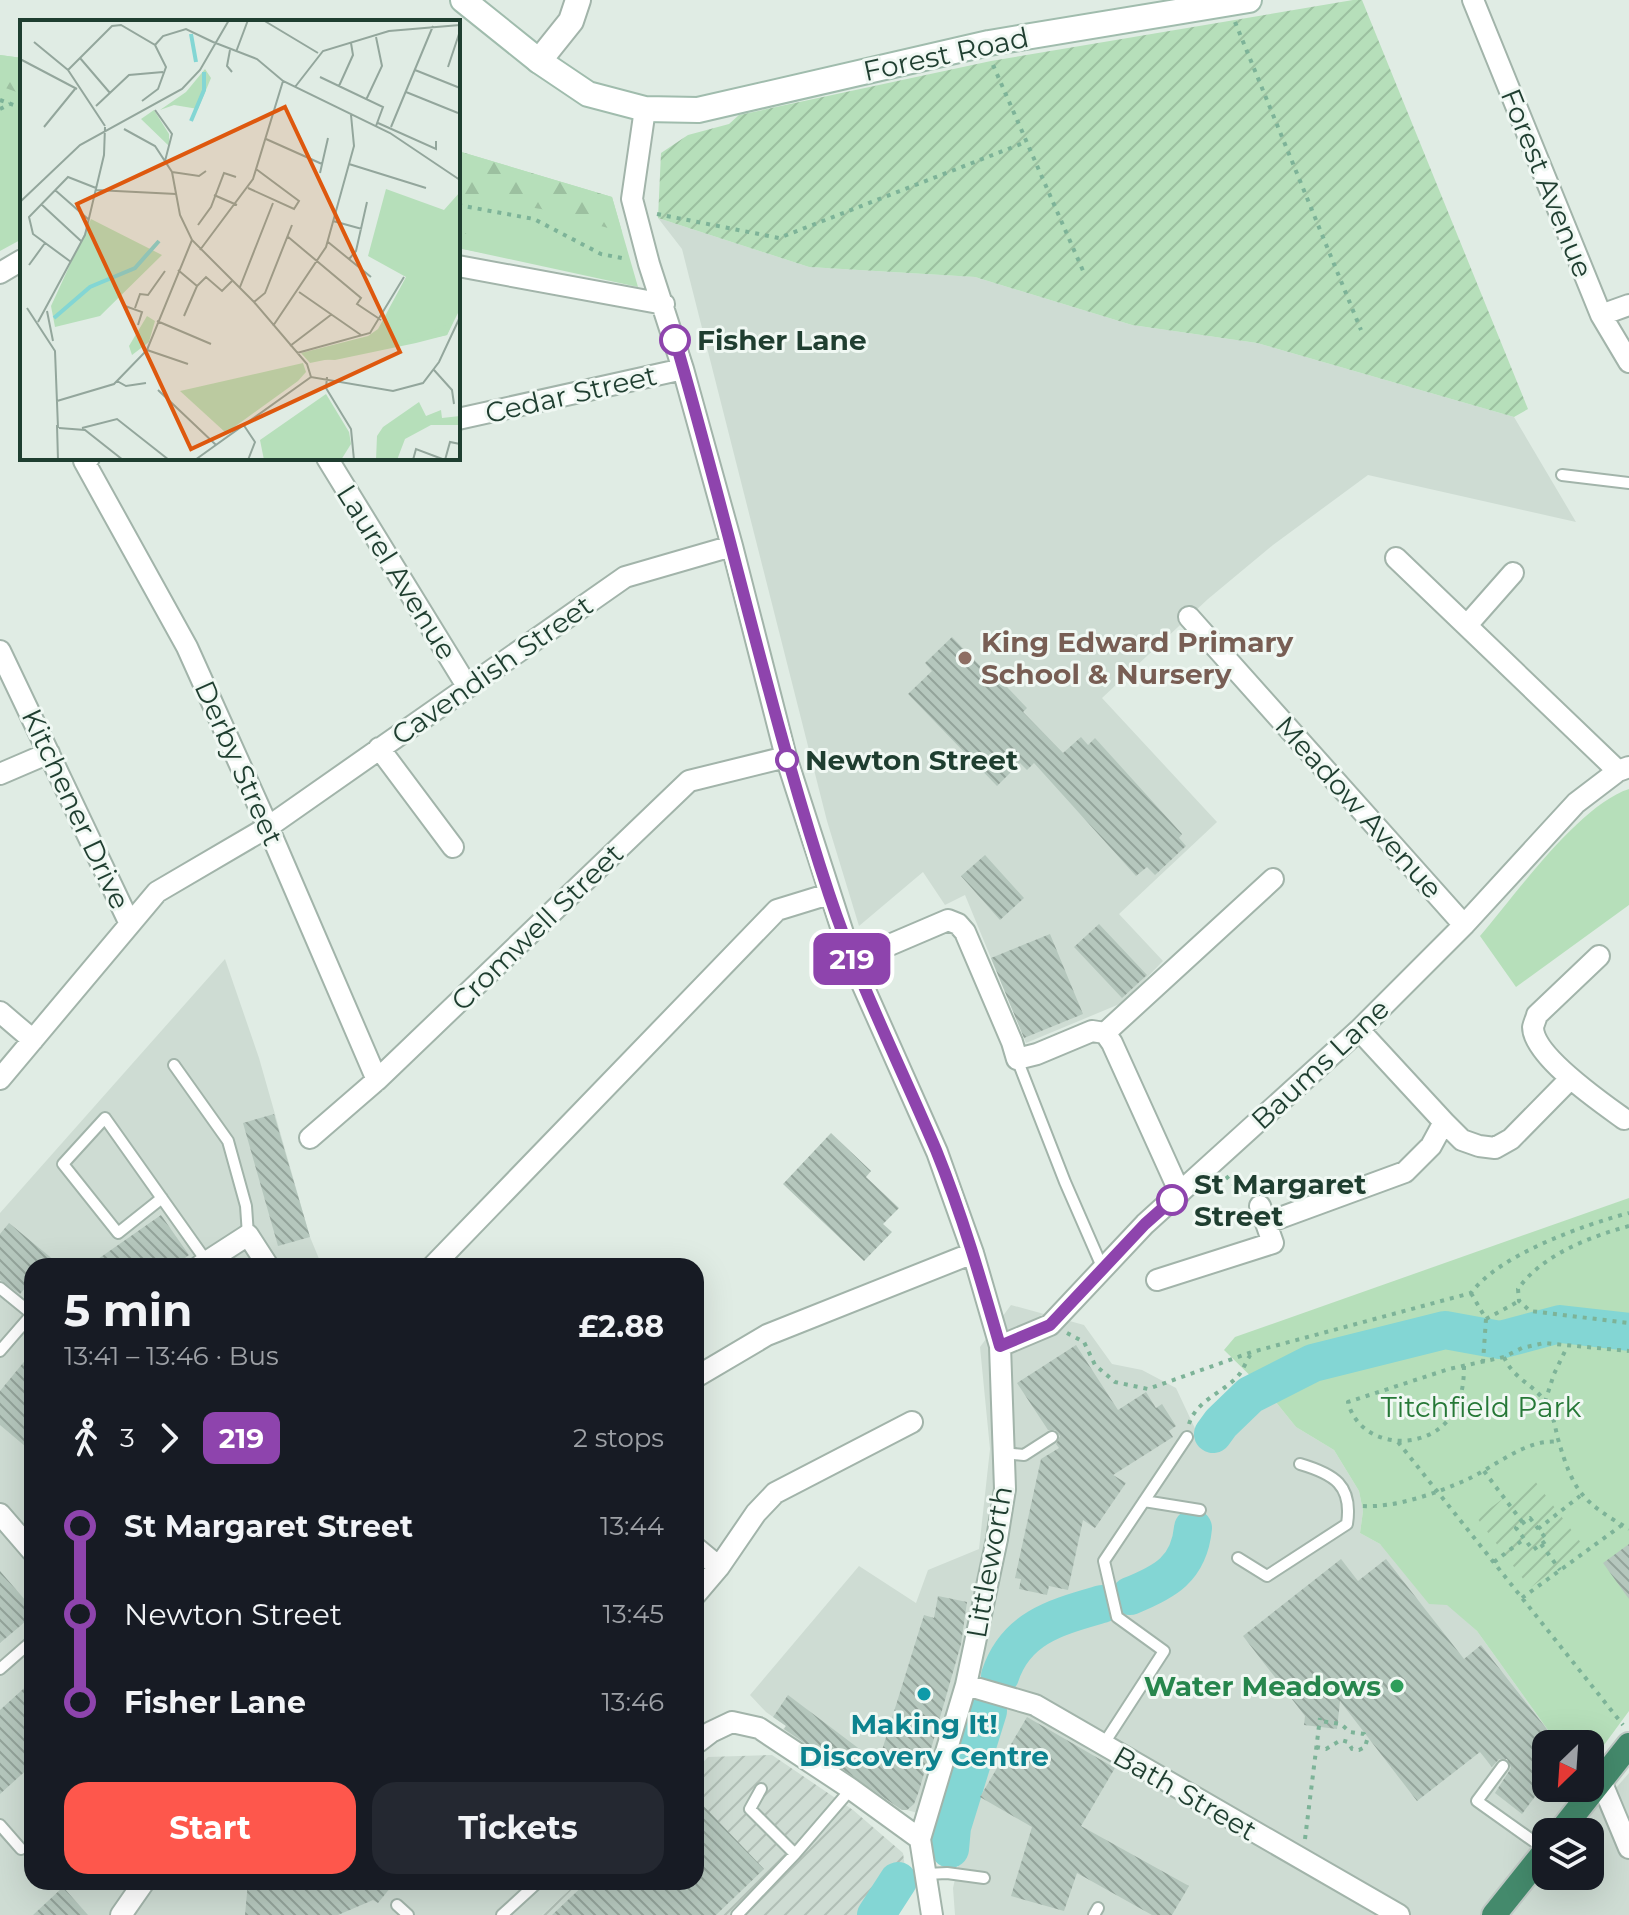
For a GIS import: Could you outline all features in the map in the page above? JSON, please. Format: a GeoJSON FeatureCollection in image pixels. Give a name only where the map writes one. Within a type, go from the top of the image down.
{"type":"FeatureCollection","features":[{"type":"Feature","properties":{"kind":"highway"},"geometry":{"type":"LineString","coordinates":[[1604,1777],[1629,1745]]}},
{"type":"Feature","properties":{"kind":"highway"},"geometry":{"type":"LineString","coordinates":[[1571,1818],[1584,1802]]}},
{"type":"Feature","properties":{"kind":"highway"},"geometry":{"type":"LineString","coordinates":[[1494,1915],[1532,1868]]}},
{"type":"Feature","properties":{"kind":"main road","name":"Forest Road"},"geometry":{"type":"LineString","coordinates":[[463,0],[539,61],[588,94],[645,109],[698,110],[989,43],[1231,3]]}},
{"type":"Feature","properties":{"kind":"main road"},"geometry":{"type":"LineString","coordinates":[[539,61],[571,21],[578,0]]}},
{"type":"Feature","properties":{"kind":"street","name":"Forest Avenue"},"geometry":{"type":"LineString","coordinates":[[1473,0],[1601,315],[1629,362]]}},
{"type":"Feature","properties":{"kind":"street","name":"Littleworth"},"geometry":{"type":"LineString","coordinates":[[645,109],[632,199],[634,210],[683,369],[786,757],[852,961],[937,1152],[973,1253],[1000,1346],[1005,1489],[966,1685],[920,1839],[932,1915]]}},
{"type":"Feature","properties":{"kind":"street"},"geometry":{"type":"LineString","coordinates":[[0,273],[20,261]]}},
{"type":"Feature","properties":{"kind":"street"},"geometry":{"type":"LineString","coordinates":[[460,266],[664,304]]}},
{"type":"Feature","properties":{"kind":"street"},"geometry":{"type":"LineString","coordinates":[[1601,315],[1629,305]]}},
{"type":"Feature","properties":{"kind":"street","name":"Cedar Street"},"geometry":{"type":"LineString","coordinates":[[460,419],[683,369]]}},
{"type":"Feature","properties":{"kind":"street","name":"Derby Street"},"geometry":{"type":"LineString","coordinates":[[86,460],[187,647],[377,1080]]}},
{"type":"Feature","properties":{"kind":"street","name":"Laurel Avenue"},"geometry":{"type":"LineString","coordinates":[[328,460],[467,686]]}},
{"type":"Feature","properties":{"kind":"street","name":"Cavendish Street"},"geometry":{"type":"LineString","coordinates":[[0,1079],[157,892],[268,827],[625,577],[732,546]]}},
{"type":"Feature","properties":{"kind":"street"},"geometry":{"type":"LineString","coordinates":[[1396,558],[1623,769]]}},
{"type":"Feature","properties":{"kind":"street"},"geometry":{"type":"LineString","coordinates":[[1468,624],[1513,573]]}},
{"type":"Feature","properties":{"kind":"street","name":"Meadow Avenue"},"geometry":{"type":"LineString","coordinates":[[1189,617],[1464,925]]}},
{"type":"Feature","properties":{"kind":"street","name":"Kitchener Drive"},"geometry":{"type":"LineString","coordinates":[[0,651],[130,924]]}},
{"type":"Feature","properties":{"kind":"street"},"geometry":{"type":"LineString","coordinates":[[379,748],[453,847]]}},
{"type":"Feature","properties":{"kind":"street"},"geometry":{"type":"LineString","coordinates":[[0,774],[49,753]]}},
{"type":"Feature","properties":{"kind":"street","name":"Cromwell Street"},"geometry":{"type":"LineString","coordinates":[[310,1138],[377,1080],[689,781],[786,757]]}},
{"type":"Feature","properties":{"kind":"street","name":"Baums Lane"},"geometry":{"type":"LineString","coordinates":[[1000,1346],[1050,1325],[1145,1224],[1359,1030],[1464,925],[1576,803],[1623,769]]}},
{"type":"Feature","properties":{"kind":"street"},"geometry":{"type":"LineString","coordinates":[[1105,1033],[1273,879]]}},
{"type":"Feature","properties":{"kind":"street"},"geometry":{"type":"LineString","coordinates":[[441,1258],[777,910],[829,894]]}},
{"type":"Feature","properties":{"kind":"street"},"geometry":{"type":"LineString","coordinates":[[852,961],[939,922],[948,920],[958,924],[965,932],[1017,1059],[1092,1031],[1105,1033],[1180,1193]]}},
{"type":"Feature","properties":{"kind":"street"},"geometry":{"type":"LineString","coordinates":[[1599,956],[1537,1015],[1533,1026],[1537,1040],[1569,1080],[1624,1119]]}},
{"type":"Feature","properties":{"kind":"street"},"geometry":{"type":"LineString","coordinates":[[0,1012],[33,1040]]}},
{"type":"Feature","properties":{"kind":"street"},"geometry":{"type":"LineString","coordinates":[[1359,1030],[1462,1140],[1479,1146],[1495,1148],[1511,1139],[1569,1080]]}},
{"type":"Feature","properties":{"kind":"street"},"geometry":{"type":"LineString","coordinates":[[1157,1280],[1273,1243],[1263,1214],[1405,1172],[1431,1146],[1444,1122]]}},
{"type":"Feature","properties":{"kind":"street"},"geometry":{"type":"LineString","coordinates":[[213,1258],[248,1235],[263,1258]]}},
{"type":"Feature","properties":{"kind":"street"},"geometry":{"type":"LineString","coordinates":[[704,1372],[767,1335],[973,1253]]}},
{"type":"Feature","properties":{"kind":"street"},"geometry":{"type":"LineString","coordinates":[[704,1585],[756,1513],[775,1493],[912,1422]]}},
{"type":"Feature","properties":{"kind":"street"},"geometry":{"type":"LineString","coordinates":[[0,1514],[24,1542]]}},
{"type":"Feature","properties":{"kind":"street"},"geometry":{"type":"LineString","coordinates":[[704,1555],[719,1567]]}},
{"type":"Feature","properties":{"kind":"street","name":"Bath Street"},"geometry":{"type":"LineString","coordinates":[[966,1685],[1035,1705],[1399,1915]]}},
{"type":"Feature","properties":{"kind":"street"},"geometry":{"type":"LineString","coordinates":[[704,1739],[732,1722],[759,1728],[920,1839]]}},
{"type":"Feature","properties":{"kind":"street"},"geometry":{"type":"LineString","coordinates":[[1604,1788],[1629,1848]]}},
{"type":"Feature","properties":{"kind":"street"},"geometry":{"type":"LineString","coordinates":[[121,1915],[138,1890]]}},
{"type":"Feature","properties":{"kind":"lane"},"geometry":{"type":"LineString","coordinates":[[1562,475],[1629,483]]}},
{"type":"Feature","properties":{"kind":"lane"},"geometry":{"type":"LineString","coordinates":[[1017,1059],[1103,1269]]}},
{"type":"Feature","properties":{"kind":"lane"},"geometry":{"type":"LineString","coordinates":[[174,1065],[228,1141],[246,1206],[248,1235]]}},
{"type":"Feature","properties":{"kind":"lane"},"geometry":{"type":"LineString","coordinates":[[162,1198],[118,1233],[63,1164],[105,1118],[162,1198],[200,1258]]}},
{"type":"Feature","properties":{"kind":"lane"},"geometry":{"type":"LineString","coordinates":[[0,1288],[24,1308]]}},
{"type":"Feature","properties":{"kind":"lane"},"geometry":{"type":"LineString","coordinates":[[0,1351],[24,1323]]}},
{"type":"Feature","properties":{"kind":"lane"},"geometry":{"type":"LineString","coordinates":[[1004,1453],[1024,1455],[1052,1437]]}},
{"type":"Feature","properties":{"kind":"lane"},"geometry":{"type":"LineString","coordinates":[[1103,1745],[1164,1651],[1117,1617],[1104,1561],[1187,1437]]}},
{"type":"Feature","properties":{"kind":"lane"},"geometry":{"type":"LineString","coordinates":[[1238,1558],[1267,1576],[1347,1524],[1350,1506],[1341,1486],[1326,1472],[1300,1464]]}},
{"type":"Feature","properties":{"kind":"lane"},"geometry":{"type":"LineString","coordinates":[[1144,1501],[1200,1510]]}},
{"type":"Feature","properties":{"kind":"lane"},"geometry":{"type":"LineString","coordinates":[[0,1669],[24,1648]]}},
{"type":"Feature","properties":{"kind":"lane"},"geometry":{"type":"LineString","coordinates":[[1503,1766],[1477,1801],[1532,1840]]}},
{"type":"Feature","properties":{"kind":"lane"},"geometry":{"type":"LineString","coordinates":[[761,1789],[750,1809],[795,1854]]}},
{"type":"Feature","properties":{"kind":"lane"},"geometry":{"type":"LineString","coordinates":[[737,1915],[851,1789]]}},
{"type":"Feature","properties":{"kind":"lane"},"geometry":{"type":"LineString","coordinates":[[0,1825],[21,1849]]}},
{"type":"Feature","properties":{"kind":"lane"},"geometry":{"type":"LineString","coordinates":[[926,1874],[947,1873],[984,1878]]}},
{"type":"Feature","properties":{"kind":"lane"},"geometry":{"type":"LineString","coordinates":[[502,1915],[526,1890]]}},
{"type":"Feature","properties":{"kind":"lane"},"geometry":{"type":"LineString","coordinates":[[397,1905],[408,1915]]}},
{"type":"Feature","properties":{"kind":"path"},"geometry":{"type":"LineString","coordinates":[[1231,3],[1242,45],[1361,330]]}},
{"type":"Feature","properties":{"kind":"path"},"geometry":{"type":"LineString","coordinates":[[989,43],[991,61],[1084,273]]}},
{"type":"Feature","properties":{"kind":"path"},"geometry":{"type":"LineString","coordinates":[[0,100],[20,107]]}},
{"type":"Feature","properties":{"kind":"path"},"geometry":{"type":"LineString","coordinates":[[0,109],[13,104]]}},
{"type":"Feature","properties":{"kind":"path"},"geometry":{"type":"LineString","coordinates":[[634,210],[779,238],[1026,142]]}},
{"type":"Feature","properties":{"kind":"path"},"geometry":{"type":"LineString","coordinates":[[460,205],[534,219],[601,254],[649,264]]}},
{"type":"Feature","properties":{"kind":"path"},"geometry":{"type":"LineString","coordinates":[[1214,1162],[1248,1202],[1263,1214]]}},
{"type":"Feature","properties":{"kind":"path"},"geometry":{"type":"LineString","coordinates":[[1050,1325],[1084,1342],[1095,1365],[1115,1382],[1148,1389],[1252,1352],[1471,1293],[1481,1279],[1527,1250],[1629,1213]]}},
{"type":"Feature","properties":{"kind":"path"},"geometry":{"type":"LineString","coordinates":[[1629,1226],[1588,1241],[1530,1273],[1518,1289],[1519,1301],[1530,1311],[1629,1323]]}},
{"type":"Feature","properties":{"kind":"path"},"geometry":{"type":"LineString","coordinates":[[1471,1293],[1486,1319],[1483,1362]]}},
{"type":"Feature","properties":{"kind":"path"},"geometry":{"type":"LineString","coordinates":[[1486,1319],[1519,1301]]}},
{"type":"Feature","properties":{"kind":"path"},"geometry":{"type":"LineString","coordinates":[[1629,1351],[1544,1343],[1348,1402],[1350,1410],[1369,1431],[1398,1442],[1629,1733]]}},
{"type":"Feature","properties":{"kind":"path"},"geometry":{"type":"LineString","coordinates":[[1545,1402],[1567,1347]]}},
{"type":"Feature","properties":{"kind":"path"},"geometry":{"type":"LineString","coordinates":[[1187,1437],[1190,1418],[1212,1395],[1237,1377],[1252,1352]]}},
{"type":"Feature","properties":{"kind":"path"},"geometry":{"type":"LineString","coordinates":[[1504,1357],[1510,1372],[1545,1402],[1571,1477],[1581,1496],[1598,1511],[1629,1529]]}},
{"type":"Feature","properties":{"kind":"path"},"geometry":{"type":"LineString","coordinates":[[1398,1442],[1429,1435],[1447,1422],[1461,1394],[1464,1366]]}},
{"type":"Feature","properties":{"kind":"path"},"geometry":{"type":"LineString","coordinates":[[1350,1506],[1380,1507],[1438,1492],[1529,1447],[1559,1442]]}},
{"type":"Feature","properties":{"kind":"path"},"geometry":{"type":"LineString","coordinates":[[1484,1471],[1523,1523]]}},
{"type":"Feature","properties":{"kind":"path"},"geometry":{"type":"LineString","coordinates":[[1538,1529],[1581,1496]]}},
{"type":"Feature","properties":{"kind":"path"},"geometry":{"type":"LineString","coordinates":[[1530,1518],[1547,1540],[1533,1550],[1516,1528],[1523,1523],[1530,1518]]}},
{"type":"Feature","properties":{"kind":"path"},"geometry":{"type":"LineString","coordinates":[[1522,1598],[1622,1525]]}},
{"type":"Feature","properties":{"kind":"path"},"geometry":{"type":"LineString","coordinates":[[1494,1563],[1524,1539]]}},
{"type":"Feature","properties":{"kind":"path"},"geometry":{"type":"LineString","coordinates":[[1541,1544],[1560,1570]]}},
{"type":"Feature","properties":{"kind":"path"},"geometry":{"type":"LineString","coordinates":[[1302,1861],[1316,1747],[1320,1719],[1341,1724],[1350,1732],[1364,1734],[1367,1740],[1365,1747],[1359,1750],[1352,1749],[1348,1742],[1341,1740],[1326,1749],[1316,1747]]}},
{"type":"Feature","properties":{"kind":"shaded area","name":"King Edward Primary School & Nursery"},"geometry":{"type":"Polygon","coordinates":[[[658,218],[809,267],[975,277],[1132,325],[1257,343],[1514,417],[1576,522],[1368,475],[1273,545],[1208,599],[1102,698],[1217,822],[1119,914],[1163,961],[1122,1003],[1026,1043],[965,895],[945,905],[923,872],[859,926],[827,821],[682,249],[658,218]]]}},
{"type":"Feature","properties":{"kind":"shaded area"},"geometry":{"type":"Polygon","coordinates":[[[225,959],[259,1058],[319,1258],[24,1258],[24,1890],[569,1890],[542,1915],[0,1915],[0,1213],[225,959]]]}},
{"type":"Feature","properties":{"kind":"shaded area"},"geometry":{"type":"Polygon","coordinates":[[[1011,1305],[1084,1325],[1112,1364],[1142,1370],[1176,1388],[1199,1437],[1223,1444],[1246,1414],[1271,1396],[1296,1427],[1334,1450],[1359,1491],[1363,1511],[1360,1533],[1380,1544],[1477,1631],[1548,1730],[1532,1730],[1532,1802],[1604,1802],[1604,1784],[1616,1788],[1629,1773],[1629,1915],[955,1915],[953,1888],[967,1827],[907,1810],[892,1809],[783,1729],[786,1726],[766,1712],[750,1695],[859,1566],[916,1603],[928,1570],[979,1549],[990,1449],[980,1347],[1011,1305]]]}},
{"type":"Feature","properties":{"kind":"shaded area"},"geometry":{"type":"Polygon","coordinates":[[[772,1755],[853,1810],[903,1853],[907,1882],[897,1915],[542,1915],[569,1890],[704,1890],[704,1761],[708,1757],[772,1755]]]}},
{"type":"Feature","properties":{"kind":"green space"},"geometry":{"type":"Polygon","coordinates":[[[1362,0],[1528,409],[1514,417],[1257,343],[1132,325],[975,277],[809,267],[658,218],[661,153],[688,135],[729,124],[739,115],[991,61],[1362,0]]]}},
{"type":"Feature","properties":{"kind":"green space"},"geometry":{"type":"Polygon","coordinates":[[[0,55],[20,58],[20,240],[0,251],[0,55]]]}},
{"type":"Feature","properties":{"kind":"green space"},"geometry":{"type":"Polygon","coordinates":[[[0,55],[20,58],[20,93],[0,86],[0,55]]]}},
{"type":"Feature","properties":{"kind":"green space"},"geometry":{"type":"Polygon","coordinates":[[[460,152],[612,197],[638,287],[460,248],[460,152]]]}},
{"type":"Feature","properties":{"kind":"green space"},"geometry":{"type":"Polygon","coordinates":[[[460,152],[612,197],[622,232],[541,209],[460,196],[460,152]]]}},
{"type":"Feature","properties":{"kind":"green space"},"geometry":{"type":"Polygon","coordinates":[[[460,227],[484,253],[460,248],[460,227]]]}},
{"type":"Feature","properties":{"kind":"green space"},"geometry":{"type":"Polygon","coordinates":[[[1629,789],[1629,905],[1516,987],[1480,936],[1569,831],[1610,798],[1629,789]]]}},
{"type":"Feature","properties":{"kind":"green space","name":"Titchfield Park"},"geometry":{"type":"Polygon","coordinates":[[[1629,1198],[1629,1711],[1604,1745],[1604,1730],[1548,1730],[1477,1631],[1447,1605],[1429,1604],[1380,1544],[1360,1533],[1363,1511],[1359,1491],[1334,1450],[1296,1427],[1271,1396],[1224,1350],[1235,1337],[1629,1198]]]}},
{"type":"Feature","properties":{"kind":"green space"},"geometry":{"type":"Polygon","coordinates":[[[1532,1477],[1584,1547],[1530,1588],[1477,1518],[1532,1477]]]}},
{"type":"Feature","properties":{"kind":"building"},"geometry":{"type":"Polygon","coordinates":[[[952,637],[984,670],[988,667],[1027,708],[1023,712],[1063,753],[1081,737],[1088,745],[1095,738],[1182,834],[1179,838],[1186,846],[1155,875],[1147,867],[1136,876],[1034,763],[1027,770],[1020,763],[997,786],[908,694],[932,671],[925,663],[952,637]]]}},
{"type":"Feature","properties":{"kind":"building"},"geometry":{"type":"Polygon","coordinates":[[[985,855],[1024,898],[1000,920],[961,876],[985,855]]]}},
{"type":"Feature","properties":{"kind":"building"},"geometry":{"type":"Polygon","coordinates":[[[1099,924],[1147,975],[1122,998],[1074,947],[1099,924]]]}},
{"type":"Feature","properties":{"kind":"building"},"geometry":{"type":"Polygon","coordinates":[[[1050,934],[1083,1014],[1024,1038],[991,958],[1050,934]]]}},
{"type":"Feature","properties":{"kind":"building"},"geometry":{"type":"Polygon","coordinates":[[[274,1114],[310,1237],[278,1246],[243,1123],[274,1114]]]}},
{"type":"Feature","properties":{"kind":"building"},"geometry":{"type":"Polygon","coordinates":[[[831,1133],[871,1171],[866,1177],[899,1208],[883,1224],[892,1232],[864,1261],[783,1184],[831,1133]]]}},
{"type":"Feature","properties":{"kind":"building"},"geometry":{"type":"Polygon","coordinates":[[[161,1215],[189,1255],[185,1258],[99,1258],[161,1215]]]}},
{"type":"Feature","properties":{"kind":"building"},"geometry":{"type":"Polygon","coordinates":[[[9,1223],[51,1258],[24,1258],[24,1289],[20,1294],[0,1280],[0,1234],[9,1223]]]}},
{"type":"Feature","properties":{"kind":"building"},"geometry":{"type":"Polygon","coordinates":[[[1076,1345],[1118,1410],[1146,1392],[1156,1408],[1162,1404],[1176,1426],[1169,1431],[1173,1437],[1113,1475],[1126,1483],[1095,1528],[1083,1520],[1068,1590],[1049,1586],[1047,1595],[1019,1589],[1021,1579],[1015,1578],[1041,1459],[1059,1448],[1056,1444],[1060,1436],[1055,1430],[1048,1430],[1017,1383],[1076,1345]]]}},
{"type":"Feature","properties":{"kind":"building"},"geometry":{"type":"Polygon","coordinates":[[[24,1362],[24,1445],[0,1425],[0,1391],[24,1362]]]}},
{"type":"Feature","properties":{"kind":"building"},"geometry":{"type":"Polygon","coordinates":[[[1629,1544],[1629,1599],[1603,1563],[1629,1544]]]}},
{"type":"Feature","properties":{"kind":"building","name":"Water Meadows"},"geometry":{"type":"Polygon","coordinates":[[[1341,1559],[1358,1581],[1386,1559],[1464,1659],[1481,1645],[1548,1730],[1532,1730],[1532,1801],[1522,1814],[1495,1793],[1511,1768],[1507,1759],[1499,1759],[1492,1767],[1480,1752],[1417,1801],[1340,1701],[1337,1729],[1304,1725],[1305,1716],[1243,1636],[1341,1559]]]}},
{"type":"Feature","properties":{"kind":"building"},"geometry":{"type":"Polygon","coordinates":[[[0,1571],[24,1599],[24,1623],[0,1643],[0,1571]]]}},
{"type":"Feature","properties":{"kind":"building"},"geometry":{"type":"Polygon","coordinates":[[[938,1596],[967,1602],[961,1644],[919,1791],[914,1804],[902,1810],[784,1729],[786,1726],[773,1717],[788,1695],[878,1763],[924,1615],[934,1618],[938,1596]]]}},
{"type":"Feature","properties":{"kind":"building"},"geometry":{"type":"Polygon","coordinates":[[[24,1688],[24,1772],[0,1794],[0,1710],[24,1688]]]}},
{"type":"Feature","properties":{"kind":"building"},"geometry":{"type":"Polygon","coordinates":[[[1027,1717],[1115,1768],[1081,1826],[1189,1886],[1172,1915],[1152,1915],[1077,1873],[1064,1911],[1011,1896],[1032,1827],[980,1797],[1027,1717]]]}},
{"type":"Feature","properties":{"kind":"building"},"geometry":{"type":"Polygon","coordinates":[[[704,1806],[764,1869],[716,1915],[552,1915],[579,1890],[704,1890],[704,1806]]]}},
{"type":"Feature","properties":{"kind":"building"},"geometry":{"type":"Polygon","coordinates":[[[60,1890],[66,1890],[88,1915],[33,1915],[60,1890]]]}},
{"type":"Feature","properties":{"kind":"building"},"geometry":{"type":"Polygon","coordinates":[[[247,1890],[389,1890],[378,1903],[373,1900],[338,1915],[245,1915],[247,1890]]]}},
{"type":"Feature","properties":{"kind":"waterway"},"geometry":{"type":"LineString","coordinates":[[1213,1434],[1250,1395],[1313,1363],[1445,1330],[1500,1340],[1560,1324],[1629,1332]]}},
{"type":"Feature","properties":{"kind":"waterway"},"geometry":{"type":"LineString","coordinates":[[1130,1596],[1164,1579],[1181,1564],[1191,1542],[1193,1528]]}},
{"type":"Feature","properties":{"kind":"waterway"},"geometry":{"type":"LineString","coordinates":[[1000,1676],[1007,1659],[1027,1635],[1054,1620],[1102,1604]]}},
{"type":"Feature","properties":{"kind":"waterway"},"geometry":{"type":"LineString","coordinates":[[950,1849],[952,1827],[988,1711]]}},
{"type":"Feature","properties":{"kind":"waterway"},"geometry":{"type":"LineString","coordinates":[[876,1915],[898,1881]]}},
{"type":"Feature","properties":{"kind":"bus line","name":"219"},"geometry":{"type":"LineString","coordinates":[[675,340],[786,757],[829,894],[852,961],[937,1152],[973,1253],[1000,1346],[1050,1325],[1145,1224],[1172,1200]]}},
{"type":"Feature","properties":{"kind":"place","name":"Fisher Lane"},"geometry":{"type":"Point","coordinates":[675,340]}},
{"type":"Feature","properties":{"kind":"place","name":"King Edward Primary School & Nursery"},"geometry":{"type":"Point","coordinates":[965,658]}},
{"type":"Feature","properties":{"kind":"place","name":"Newton Street"},"geometry":{"type":"Point","coordinates":[787,760]}},
{"type":"Feature","properties":{"kind":"place","name":"St Margaret Street"},"geometry":{"type":"Point","coordinates":[1172,1200]}},
{"type":"Feature","properties":{"kind":"place","name":"Water Meadows"},"geometry":{"type":"Point","coordinates":[1397,1686]}},
{"type":"Feature","properties":{"kind":"place","name":"Making It! Discovery Centre"},"geometry":{"type":"Point","coordinates":[924,1694]}}]}
